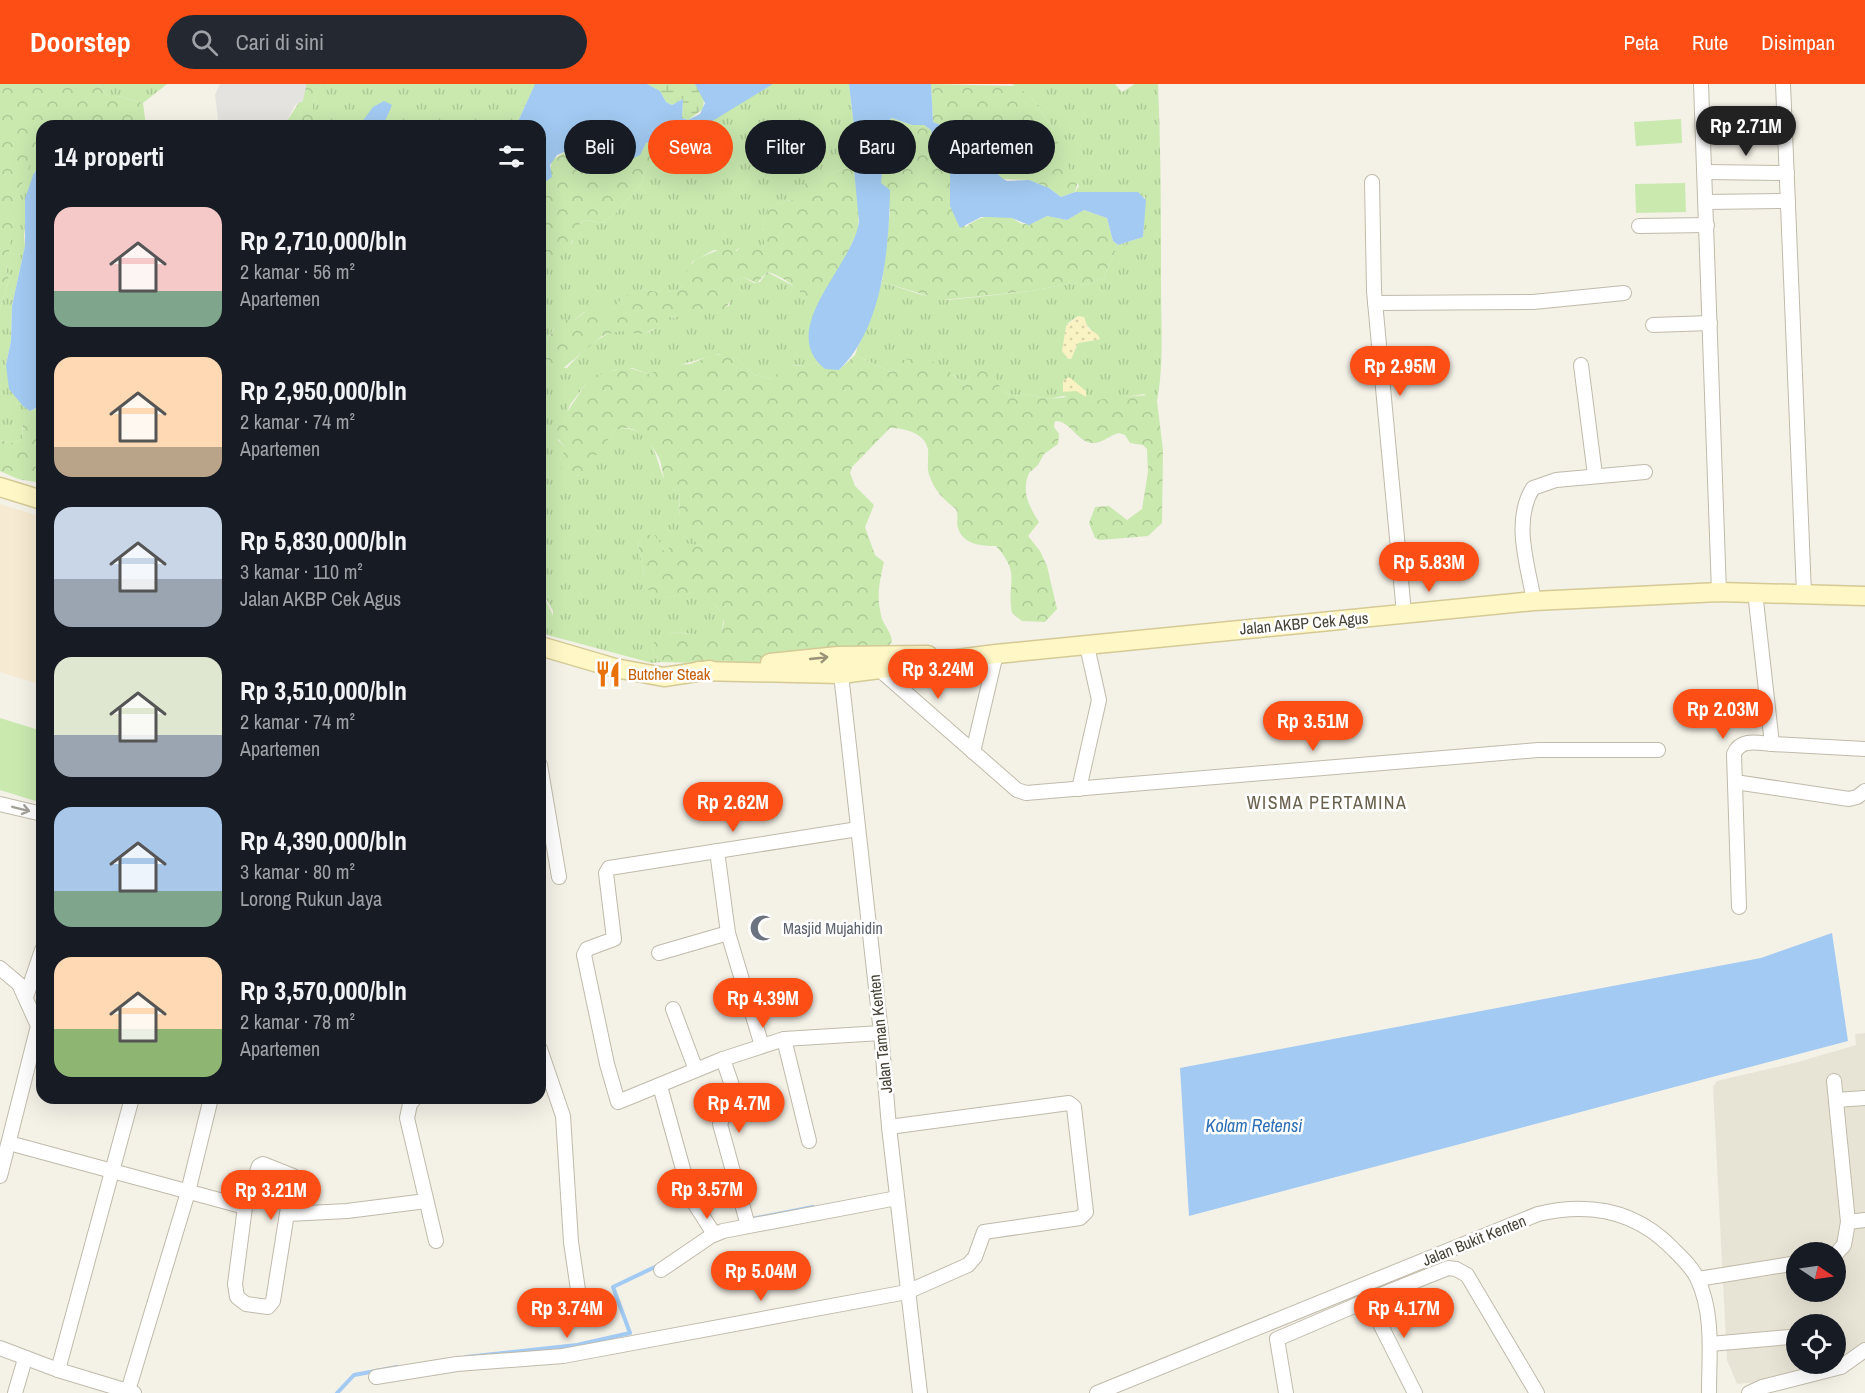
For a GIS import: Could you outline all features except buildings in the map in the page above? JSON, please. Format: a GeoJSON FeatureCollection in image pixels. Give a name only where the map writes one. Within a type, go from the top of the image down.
{"type":"FeatureCollection","features":[{"type":"Feature","properties":{"kind":"main road"},"geometry":{"type":"LineString","coordinates":[[0,487],[36,498]]}},
{"type":"Feature","properties":{"kind":"main road","name":"Jalan AKBP Cek Agus"},"geometry":{"type":"LineString","coordinates":[[698,671],[841,674],[882,671],[996,654],[1534,602],[1719,592],[1865,596]]}},
{"type":"Feature","properties":{"kind":"main road","name":"Jalan AKBP Cek Agus"},"geometry":{"type":"LineString","coordinates":[[546,648],[615,668],[664,677],[698,671],[838,656],[996,654]]}},
{"type":"Feature","properties":{"kind":"street"},"geometry":{"type":"LineString","coordinates":[[1701,84],[1719,592]]}},
{"type":"Feature","properties":{"kind":"street"},"geometry":{"type":"LineString","coordinates":[[1783,84],[1804,593]]}},
{"type":"Feature","properties":{"kind":"street"},"geometry":{"type":"LineString","coordinates":[[1705,172],[1787,173]]}},
{"type":"Feature","properties":{"kind":"street"},"geometry":{"type":"LineString","coordinates":[[1371,182],[1375,303],[1404,614]]}},
{"type":"Feature","properties":{"kind":"street"},"geometry":{"type":"LineString","coordinates":[[1706,202],[1788,201]]}},
{"type":"Feature","properties":{"kind":"street"},"geometry":{"type":"LineString","coordinates":[[1639,226],[1707,225]]}},
{"type":"Feature","properties":{"kind":"street"},"geometry":{"type":"LineString","coordinates":[[1375,303],[1533,302],[1624,293]]}},
{"type":"Feature","properties":{"kind":"street"},"geometry":{"type":"LineString","coordinates":[[1653,325],[1710,323]]}},
{"type":"Feature","properties":{"kind":"street"},"geometry":{"type":"LineString","coordinates":[[1581,365],[1595,475]]}},
{"type":"Feature","properties":{"kind":"street"},"geometry":{"type":"LineString","coordinates":[[1534,602],[1522,518],[1526,499],[1533,488],[1540,483],[1595,475],[1645,472]]}},
{"type":"Feature","properties":{"kind":"street"},"geometry":{"type":"LineString","coordinates":[[1755,592],[1772,744]]}},
{"type":"Feature","properties":{"kind":"street"},"geometry":{"type":"LineString","coordinates":[[1079,789],[1099,700],[1087,646]]}},
{"type":"Feature","properties":{"kind":"street"},"geometry":{"type":"LineString","coordinates":[[973,752],[996,654]]}},
{"type":"Feature","properties":{"kind":"street"},"geometry":{"type":"LineString","coordinates":[[882,671],[1021,792],[1033,794],[1538,750],[1658,750]]}},
{"type":"Feature","properties":{"kind":"street","name":"Jalan Taman Kenten"},"geometry":{"type":"LineString","coordinates":[[841,674],[907,1292],[920,1393]]}},
{"type":"Feature","properties":{"kind":"street"},"geometry":{"type":"LineString","coordinates":[[1739,907],[1735,782],[1737,748],[1746,743],[1865,748]]}},
{"type":"Feature","properties":{"kind":"street"},"geometry":{"type":"LineString","coordinates":[[1735,782],[1849,799],[1865,791]]}},
{"type":"Feature","properties":{"kind":"street"},"geometry":{"type":"LineString","coordinates":[[546,800],[559,877]]}},
{"type":"Feature","properties":{"kind":"street"},"geometry":{"type":"LineString","coordinates":[[0,804],[36,813]]}},
{"type":"Feature","properties":{"kind":"street"},"geometry":{"type":"LineString","coordinates":[[858,829],[607,868],[614,939],[586,949],[584,955],[607,1064],[618,1102],[723,1059],[784,1039],[881,1033]]}},
{"type":"Feature","properties":{"kind":"street"},"geometry":{"type":"LineString","coordinates":[[717,851],[728,933],[762,1046]]}},
{"type":"Feature","properties":{"kind":"street"},"geometry":{"type":"LineString","coordinates":[[659,953],[728,933]]}},
{"type":"Feature","properties":{"kind":"street"},"geometry":{"type":"LineString","coordinates":[[0,968],[19,984],[36,1018]]}},
{"type":"Feature","properties":{"kind":"street"},"geometry":{"type":"LineString","coordinates":[[26,997],[36,968]]}},
{"type":"Feature","properties":{"kind":"street"},"geometry":{"type":"LineString","coordinates":[[673,1009],[696,1070]]}},
{"type":"Feature","properties":{"kind":"street"},"geometry":{"type":"LineString","coordinates":[[784,1039],[809,1141]]}},
{"type":"Feature","properties":{"kind":"street"},"geometry":{"type":"LineString","coordinates":[[1,1172],[36,1042]]}},
{"type":"Feature","properties":{"kind":"street"},"geometry":{"type":"LineString","coordinates":[[723,1059],[738,1103],[720,1124],[748,1226]]}},
{"type":"Feature","properties":{"kind":"street"},"geometry":{"type":"LineString","coordinates":[[546,1066],[563,1116],[571,1242],[578,1290]]}},
{"type":"Feature","properties":{"kind":"street"},"geometry":{"type":"LineString","coordinates":[[1834,1081],[1848,1222],[1845,1242]]}},
{"type":"Feature","properties":{"kind":"street"},"geometry":{"type":"LineString","coordinates":[[660,1086],[691,1198],[714,1233]]}},
{"type":"Feature","properties":{"kind":"street"},"geometry":{"type":"LineString","coordinates":[[1836,1100],[1865,1098]]}},
{"type":"Feature","properties":{"kind":"street"},"geometry":{"type":"LineString","coordinates":[[376,1377],[457,1364],[563,1356],[907,1292],[968,1265],[975,1257],[984,1232],[1080,1218],[1086,1212],[1074,1107],[1069,1103],[889,1127]]}},
{"type":"Feature","properties":{"kind":"street"},"geometry":{"type":"LineString","coordinates":[[58,1370],[130,1104]]}},
{"type":"Feature","properties":{"kind":"street"},"geometry":{"type":"LineString","coordinates":[[0,1348],[58,1370],[88,1386],[131,1392],[188,1192],[210,1104]]}},
{"type":"Feature","properties":{"kind":"street"},"geometry":{"type":"LineString","coordinates":[[410,1104],[407,1118],[436,1241]]}},
{"type":"Feature","properties":{"kind":"street"},"geometry":{"type":"LineString","coordinates":[[9,1143],[245,1207]]}},
{"type":"Feature","properties":{"kind":"street"},"geometry":{"type":"LineString","coordinates":[[263,1164],[293,1176],[273,1301],[268,1307],[240,1302],[235,1290],[245,1207],[256,1172],[263,1164]]}},
{"type":"Feature","properties":{"kind":"street"},"geometry":{"type":"LineString","coordinates":[[661,1270],[714,1233],[897,1198]]}},
{"type":"Feature","properties":{"kind":"street"},"geometry":{"type":"LineString","coordinates":[[288,1214],[347,1211],[426,1201]]}},
{"type":"Feature","properties":{"kind":"street","name":"Jalan Bukit Kenten"},"geometry":{"type":"LineString","coordinates":[[1097,1393],[1538,1214],[1563,1208],[1608,1210],[1644,1225],[1680,1255],[1698,1279],[1710,1344],[1708,1393]]}},
{"type":"Feature","properties":{"kind":"street"},"geometry":{"type":"LineString","coordinates":[[1848,1222],[1865,1220]]}},
{"type":"Feature","properties":{"kind":"street"},"geometry":{"type":"LineString","coordinates":[[1698,1279],[1786,1265]]}},
{"type":"Feature","properties":{"kind":"street"},"geometry":{"type":"LineString","coordinates":[[1286,1393],[1277,1339],[1448,1268],[1462,1271],[1467,1275],[1537,1393]]}},
{"type":"Feature","properties":{"kind":"street"},"geometry":{"type":"LineString","coordinates":[[1362,1285],[1402,1371],[1415,1393]]}},
{"type":"Feature","properties":{"kind":"street"},"geometry":{"type":"LineString","coordinates":[[1710,1344],[1786,1337]]}},
{"type":"Feature","properties":{"kind":"street"},"geometry":{"type":"LineString","coordinates":[[1749,1393],[1762,1387],[1841,1367],[1865,1350]]}},
{"type":"Feature","properties":{"kind":"street"},"geometry":{"type":"LineString","coordinates":[[15,1393],[25,1359]]}},
{"type":"Feature","properties":{"kind":"street"},"geometry":{"type":"LineString","coordinates":[[1402,1371],[1402,1393]]}},
{"type":"Feature","properties":{"kind":"shaded area"},"geometry":{"type":"Polygon","coordinates":[[[220,84],[306,84],[303,101],[295,105],[288,120],[218,120],[215,95],[220,84]]]}},
{"type":"Feature","properties":{"kind":"shaded area"},"geometry":{"type":"Polygon","coordinates":[[[0,504],[36,515],[36,683],[0,672],[0,504]]]}},
{"type":"Feature","properties":{"kind":"shaded area"},"geometry":{"type":"Polygon","coordinates":[[[1865,1033],[1865,1344],[1846,1356],[1846,1314],[1786,1314],[1786,1374],[1794,1374],[1760,1382],[1737,1384],[1727,1360],[1713,1087],[1717,1081],[1798,1062],[1856,1045],[1855,1034],[1865,1033]]]}},
{"type":"Feature","properties":{"kind":"green space"},"geometry":{"type":"Polygon","coordinates":[[[0,84],[97,84],[107,96],[118,96],[143,103],[145,120],[36,120],[34,156],[13,204],[13,230],[6,268],[9,280],[0,308],[0,84]]]}},
{"type":"Feature","properties":{"kind":"green space"},"geometry":{"type":"Polygon","coordinates":[[[97,84],[167,84],[143,103],[118,96],[107,96],[97,84]]]}},
{"type":"Feature","properties":{"kind":"green space"},"geometry":{"type":"Polygon","coordinates":[[[306,84],[321,84],[313,103],[313,120],[288,120],[302,97],[306,84]]]}},
{"type":"Feature","properties":{"kind":"green space"},"geometry":{"type":"Polygon","coordinates":[[[321,84],[535,84],[519,120],[313,120],[313,103],[321,84]]]}},
{"type":"Feature","properties":{"kind":"green space"},"geometry":{"type":"Polygon","coordinates":[[[647,84],[695,84],[704,97],[703,109],[688,120],[682,118],[683,99],[672,105],[666,102],[660,91],[647,84]]]}},
{"type":"Feature","properties":{"kind":"green space"},"geometry":{"type":"Polygon","coordinates":[[[773,84],[849,84],[853,120],[838,120],[838,171],[808,182],[797,192],[793,200],[779,203],[771,208],[762,231],[764,244],[762,249],[739,248],[734,252],[714,250],[692,262],[682,287],[677,290],[636,291],[621,300],[613,310],[590,309],[575,320],[561,323],[546,340],[546,267],[572,243],[577,225],[586,220],[602,223],[614,215],[640,186],[647,168],[648,174],[733,174],[733,120],[711,120],[773,84]]]}},
{"type":"Feature","properties":{"kind":"green space"},"geometry":{"type":"Polygon","coordinates":[[[931,84],[1016,86],[1031,97],[1047,120],[933,120],[931,84]]]}},
{"type":"Feature","properties":{"kind":"green space"},"geometry":{"type":"Polygon","coordinates":[[[1012,84],[1115,84],[1122,92],[1135,84],[1158,84],[1162,344],[1157,401],[1144,394],[1093,402],[1063,396],[1050,399],[1026,394],[1014,396],[1002,391],[992,373],[986,371],[971,374],[965,386],[954,375],[897,369],[891,372],[855,355],[882,282],[919,294],[948,300],[1031,291],[1073,283],[1085,285],[1104,278],[1118,245],[1143,237],[1145,197],[1075,192],[1079,186],[1062,158],[1055,135],[1055,120],[1047,120],[1031,97],[1012,84]],[[1078,316],[1068,323],[1071,359],[1078,343],[1100,339],[1078,316]]]}},
{"type":"Feature","properties":{"kind":"green space"},"geometry":{"type":"Polygon","coordinates":[[[1681,119],[1682,143],[1636,146],[1634,122],[1681,119]]]}},
{"type":"Feature","properties":{"kind":"green space"},"geometry":{"type":"Polygon","coordinates":[[[916,125],[924,125],[928,128],[928,174],[952,174],[950,206],[966,227],[981,218],[994,216],[1006,216],[1028,224],[1047,216],[1067,220],[1084,210],[1107,218],[1113,241],[1118,245],[1104,278],[1085,285],[1073,283],[1031,291],[942,300],[882,282],[890,211],[881,183],[882,174],[916,174],[916,125]]]}},
{"type":"Feature","properties":{"kind":"green space"},"geometry":{"type":"Polygon","coordinates":[[[1055,131],[1062,158],[1078,181],[1075,192],[1061,197],[1049,188],[1029,180],[1001,179],[995,174],[1055,174],[1055,131]]]}},
{"type":"Feature","properties":{"kind":"green space"},"geometry":{"type":"Polygon","coordinates":[[[648,143],[648,167],[640,186],[614,215],[602,223],[586,220],[580,223],[570,246],[552,265],[546,268],[546,177],[552,160],[564,153],[564,174],[636,174],[636,155],[648,143]]]}},
{"type":"Feature","properties":{"kind":"green space"},"geometry":{"type":"Polygon","coordinates":[[[36,148],[36,171],[33,175],[24,235],[25,246],[12,306],[11,341],[6,365],[30,411],[36,408],[36,426],[22,427],[22,439],[13,443],[0,440],[0,308],[9,280],[6,268],[13,204],[36,148]]]}},
{"type":"Feature","properties":{"kind":"green space"},"geometry":{"type":"Polygon","coordinates":[[[838,171],[838,174],[854,174],[859,211],[858,230],[843,263],[821,298],[807,298],[784,279],[767,272],[757,283],[743,277],[734,282],[733,297],[725,309],[701,309],[680,317],[669,317],[662,326],[642,334],[619,331],[602,336],[561,370],[546,368],[546,340],[562,320],[575,320],[590,308],[613,310],[621,300],[636,291],[677,290],[682,287],[688,268],[696,259],[726,247],[737,251],[741,246],[751,244],[762,249],[764,244],[762,231],[770,208],[793,200],[801,186],[838,171]]]}},
{"type":"Feature","properties":{"kind":"green space"},"geometry":{"type":"Polygon","coordinates":[[[1685,183],[1686,212],[1636,213],[1635,184],[1685,183]]]}},
{"type":"Feature","properties":{"kind":"green space"},"geometry":{"type":"Polygon","coordinates":[[[767,272],[799,289],[807,298],[821,298],[812,323],[810,338],[818,362],[807,366],[792,365],[772,379],[754,375],[736,358],[718,354],[649,374],[632,368],[614,370],[586,384],[569,406],[558,440],[565,447],[566,476],[578,476],[618,428],[634,430],[645,437],[657,457],[664,479],[670,487],[679,491],[680,516],[697,545],[664,551],[655,535],[638,540],[644,584],[661,596],[669,597],[691,592],[706,594],[724,616],[722,629],[705,635],[668,634],[652,646],[653,653],[661,662],[652,663],[546,635],[546,627],[553,627],[553,611],[546,599],[546,366],[567,368],[591,345],[612,332],[646,333],[669,317],[678,317],[696,309],[729,306],[734,282],[743,277],[754,283],[760,282],[767,272]]]}},
{"type":"Feature","properties":{"kind":"green space"},"geometry":{"type":"Polygon","coordinates":[[[725,354],[736,358],[754,375],[772,379],[785,365],[807,366],[818,362],[823,367],[839,370],[855,355],[891,372],[897,369],[899,363],[908,359],[926,360],[951,373],[965,386],[974,368],[992,372],[1002,391],[1014,396],[1026,394],[1050,399],[1075,396],[1093,402],[1106,398],[1149,395],[1157,401],[1163,450],[1162,523],[1148,536],[1100,540],[1095,538],[1089,523],[1095,507],[1109,506],[1127,520],[1142,509],[1148,472],[1147,449],[1143,445],[1130,443],[1125,435],[1119,433],[1092,443],[1082,439],[1065,424],[1055,421],[1054,427],[1059,434],[1058,444],[1044,454],[1038,465],[1029,473],[1026,493],[1039,522],[1028,536],[1040,551],[1047,566],[1057,609],[1045,622],[1022,621],[1012,613],[1011,572],[1004,556],[996,546],[980,545],[964,538],[958,528],[956,509],[934,487],[929,474],[928,449],[923,439],[913,432],[890,428],[852,467],[850,473],[855,486],[874,505],[865,527],[875,555],[884,562],[879,597],[882,619],[892,641],[889,646],[831,667],[661,662],[653,653],[652,646],[658,638],[675,633],[714,633],[722,629],[724,623],[722,614],[706,594],[699,592],[667,598],[659,597],[644,584],[638,540],[643,535],[656,535],[664,551],[679,542],[697,545],[681,521],[679,492],[667,486],[659,458],[647,439],[628,428],[614,431],[583,473],[572,478],[566,476],[560,466],[565,447],[555,435],[556,428],[586,384],[602,374],[626,367],[649,374],[672,365],[690,364],[712,355],[725,354]]]}},
{"type":"Feature","properties":{"kind":"green space"},"geometry":{"type":"Polygon","coordinates":[[[29,417],[36,427],[36,482],[18,479],[0,471],[0,440],[13,443],[22,439],[23,420],[29,417]]]}},
{"type":"Feature","properties":{"kind":"green space"},"geometry":{"type":"Polygon","coordinates":[[[546,601],[556,622],[553,627],[546,627],[546,601]]]}},
{"type":"Feature","properties":{"kind":"green space"},"geometry":{"type":"Polygon","coordinates":[[[0,718],[36,729],[36,801],[0,790],[0,718]]]}},
{"type":"Feature","properties":{"kind":"sand"},"geometry":{"type":"Polygon","coordinates":[[[1078,316],[1084,317],[1088,328],[1100,339],[1078,343],[1071,359],[1068,359],[1062,351],[1066,326],[1078,316]]]}},
{"type":"Feature","properties":{"kind":"sand"},"geometry":{"type":"Polygon","coordinates":[[[1069,377],[1086,391],[1086,397],[1076,391],[1063,392],[1063,381],[1069,377]]]}},
{"type":"Feature","properties":{"kind":"water"},"geometry":{"type":"Polygon","coordinates":[[[535,84],[647,84],[660,91],[666,102],[672,105],[683,99],[682,118],[688,120],[648,120],[648,143],[640,155],[636,157],[636,120],[564,120],[564,152],[557,155],[550,165],[552,177],[546,182],[546,120],[519,120],[535,84]]]}},
{"type":"Feature","properties":{"kind":"water"},"geometry":{"type":"Polygon","coordinates":[[[695,84],[773,84],[714,120],[688,120],[700,114],[705,103],[695,84]]]}},
{"type":"Feature","properties":{"kind":"water"},"geometry":{"type":"Polygon","coordinates":[[[849,84],[931,84],[933,120],[928,120],[928,128],[924,125],[916,125],[916,120],[892,118],[889,120],[853,120],[849,84]]]}},
{"type":"Feature","properties":{"kind":"water"},"geometry":{"type":"Polygon","coordinates":[[[384,101],[392,105],[386,120],[363,120],[373,107],[384,101]]]}},
{"type":"Feature","properties":{"kind":"water"},"geometry":{"type":"Polygon","coordinates":[[[36,171],[36,408],[30,411],[9,389],[6,365],[11,341],[12,306],[25,246],[25,199],[36,171]]]}},
{"type":"Feature","properties":{"kind":"water"},"geometry":{"type":"Polygon","coordinates":[[[854,174],[882,174],[881,183],[890,190],[888,237],[881,286],[874,310],[854,353],[839,370],[825,369],[812,353],[809,335],[813,316],[845,257],[859,221],[854,174]]]}},
{"type":"Feature","properties":{"kind":"water"},"geometry":{"type":"Polygon","coordinates":[[[950,174],[998,174],[1007,181],[1029,180],[1049,188],[1061,197],[1075,192],[1138,192],[1146,200],[1143,237],[1118,245],[1113,241],[1107,218],[1084,210],[1067,220],[1047,216],[1029,225],[1012,218],[981,217],[960,228],[950,206],[950,174]]]}},
{"type":"Feature","properties":{"kind":"water","name":"Kolam Retensi"},"geometry":{"type":"Polygon","coordinates":[[[1832,933],[1848,1041],[1189,1216],[1180,1068],[1761,958],[1832,933]]]}},
{"type":"Feature","properties":{"kind":"waterway"},"geometry":{"type":"LineString","coordinates":[[752,1219],[813,1207]]}},
{"type":"Feature","properties":{"kind":"waterway"},"geometry":{"type":"LineString","coordinates":[[466,1357],[577,1345],[630,1333],[613,1287],[657,1266]]}},
{"type":"Feature","properties":{"kind":"waterway"},"geometry":{"type":"LineString","coordinates":[[337,1393],[354,1375],[397,1367]]}},
{"type":"Feature","properties":{"kind":"place","name":"Butcher Steak"},"geometry":{"type":"Point","coordinates":[608,674]}},
{"type":"Feature","properties":{"kind":"place","name":"Masjid Mujahidin"},"geometry":{"type":"Point","coordinates":[763,928]}},
{"type":"Feature","properties":{"kind":"district","name":"WISMA PERTAMINA"},"geometry":{"type":"Point","coordinates":[1327,802]}}]}
